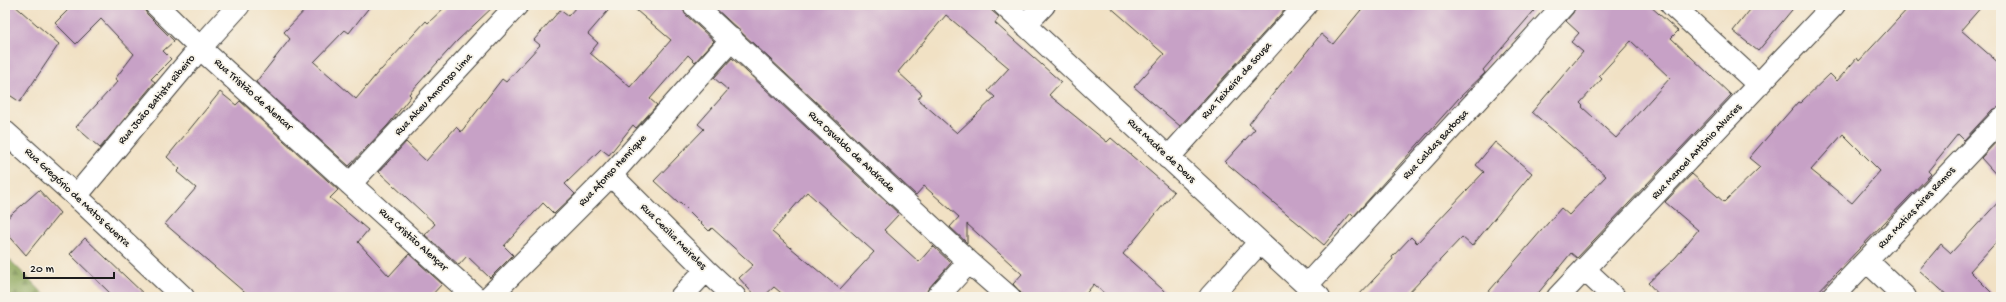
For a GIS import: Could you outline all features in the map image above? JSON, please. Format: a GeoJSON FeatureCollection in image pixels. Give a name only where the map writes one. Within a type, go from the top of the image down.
{"type":"FeatureCollection","features":[{"type":"Feature","properties":{"kind":"street","name":"Rua Tristão de Alencar"},"geometry":{"type":"LineString","coordinates":[[156,5],[200,48],[350,184]]}},
{"type":"Feature","properties":{"kind":"street","name":"Rua João Batista Ribeiro"},"geometry":{"type":"LineString","coordinates":[[76,196],[200,48],[239,5]]}},
{"type":"Feature","properties":{"kind":"street","name":"Rua Alceu Amoroso Lima"},"geometry":{"type":"LineString","coordinates":[[350,184],[517,5]]}},
{"type":"Feature","properties":{"kind":"street","name":"Rua Osvaldo de Andrade"},"geometry":{"type":"LineString","coordinates":[[694,5],[969,262],[1010,297]]}},
{"type":"Feature","properties":{"kind":"street","name":"Rua Madre de Deus"},"geometry":{"type":"LineString","coordinates":[[1004,5],[1259,243],[1313,291]]}},
{"type":"Feature","properties":{"kind":"street"},"geometry":{"type":"LineString","coordinates":[[1025,25],[1044,5]]}},
{"type":"Feature","properties":{"kind":"street","name":"Rua Teixeira de Sousa"},"geometry":{"type":"LineString","coordinates":[[1168,158],[1306,5]]}},
{"type":"Feature","properties":{"kind":"street","name":"Rua Caldas Barbosa"},"geometry":{"type":"LineString","coordinates":[[1313,291],[1564,5]]}},
{"type":"Feature","properties":{"kind":"street"},"geometry":{"type":"LineString","coordinates":[[1672,5],[1760,85]]}},
{"type":"Feature","properties":{"kind":"street","name":"Rua Manoel Antônio Alvares"},"geometry":{"type":"LineString","coordinates":[[1558,297],[1834,5]]}},
{"type":"Feature","properties":{"kind":"street","name":"Rua Afonso Henrique"},"geometry":{"type":"LineString","coordinates":[[489,297],[611,175],[732,39]]}},
{"type":"Feature","properties":{"kind":"street","name":"Rua Matias Aires Ramos"},"geometry":{"type":"LineString","coordinates":[[1832,297],[2001,119]]}},
{"type":"Feature","properties":{"kind":"street","name":"Rua Gregório de Matos Guerra"},"geometry":{"type":"LineString","coordinates":[[5,132],[76,196],[183,297]]}},
{"type":"Feature","properties":{"kind":"street","name":"Rua Cecilia Meireles"},"geometry":{"type":"LineString","coordinates":[[611,175],[735,297]]}},
{"type":"Feature","properties":{"kind":"street","name":"Rua Cristão Alençar"},"geometry":{"type":"LineString","coordinates":[[350,184],[475,297]]}},
{"type":"Feature","properties":{"kind":"street"},"geometry":{"type":"LineString","coordinates":[[1210,297],[1259,243]]}},
{"type":"Feature","properties":{"kind":"street"},"geometry":{"type":"LineString","coordinates":[[1867,261],[1906,297]]}},
{"type":"Feature","properties":{"kind":"street"},"geometry":{"type":"LineString","coordinates":[[937,297],[969,262]]}},
{"type":"Feature","properties":{"kind":"street"},"geometry":{"type":"LineString","coordinates":[[681,297],[706,270]]}},
{"type":"Feature","properties":{"kind":"street"},"geometry":{"type":"LineString","coordinates":[[1585,270],[1614,297]]}},
{"type":"Feature","properties":{"kind":"green space"},"geometry":{"type":"Polygon","coordinates":[[[5,255],[47,297],[5,297],[5,255]]]}},
{"type":"Feature","properties":{"kind":"building"},"geometry":{"type":"Polygon","coordinates":[[[5,5],[14,5],[59,44],[20,102],[5,92],[5,5]]]}},
{"type":"Feature","properties":{"kind":"building"},"geometry":{"type":"Polygon","coordinates":[[[73,5],[142,5],[147,14],[174,41],[163,51],[171,59],[151,79],[155,82],[100,148],[76,127],[118,81],[115,79],[134,54],[101,19],[76,44],[55,23],[73,5]]]}},
{"type":"Feature","properties":{"kind":"building"},"geometry":{"type":"Polygon","coordinates":[[[310,5],[371,5],[349,33],[345,30],[314,62],[356,99],[380,70],[426,21],[428,23],[447,5],[495,5],[457,41],[409,94],[411,96],[388,125],[349,166],[256,82],[290,39],[284,32],[310,5]]]}},
{"type":"Feature","properties":{"kind":"building"},"geometry":{"type":"Polygon","coordinates":[[[578,5],[613,5],[588,34],[598,43],[590,53],[630,87],[671,40],[630,5],[682,5],[685,14],[714,41],[695,62],[688,55],[650,99],[657,105],[636,128],[633,125],[609,155],[601,149],[565,184],[575,194],[554,214],[543,203],[504,246],[513,255],[490,278],[467,256],[459,265],[425,235],[435,224],[379,172],[406,142],[426,161],[456,127],[461,132],[502,79],[506,82],[540,45],[534,40],[560,10],[568,16],[578,5]]]}},
{"type":"Feature","properties":{"kind":"building"},"geometry":{"type":"Polygon","coordinates":[[[712,5],[985,5],[999,17],[995,23],[1061,82],[1049,95],[1107,142],[1111,138],[1174,192],[1123,254],[1171,297],[1108,297],[1094,284],[1083,297],[1021,297],[1021,293],[1013,284],[1022,274],[967,224],[967,243],[950,227],[959,217],[924,186],[916,195],[712,5]],[[946,15],[898,72],[922,94],[918,99],[957,133],[995,97],[988,91],[1009,68],[946,15]]]}},
{"type":"Feature","properties":{"kind":"building"},"geometry":{"type":"Polygon","coordinates":[[[1108,5],[1289,5],[1180,126],[1134,87],[1164,54],[1108,5]]]}},
{"type":"Feature","properties":{"kind":"building"},"geometry":{"type":"Polygon","coordinates":[[[1365,5],[1539,5],[1483,70],[1485,73],[1459,98],[1354,216],[1351,213],[1324,245],[1225,162],[1255,129],[1249,124],[1321,34],[1333,44],[1365,5]]]}},
{"type":"Feature","properties":{"kind":"building"},"geometry":{"type":"Polygon","coordinates":[[[1576,5],[1649,5],[1678,31],[1671,38],[1731,95],[1577,258],[1571,253],[1535,297],[1484,297],[1561,208],[1569,215],[1606,176],[1532,112],[1583,52],[1571,42],[1579,33],[1566,21],[1573,13],[1576,5]],[[1631,41],[1599,76],[1602,79],[1580,103],[1583,106],[1582,107],[1616,138],[1670,78],[1631,41]]]}},
{"type":"Feature","properties":{"kind":"building"},"geometry":{"type":"Polygon","coordinates":[[[1754,5],[1796,5],[1758,51],[1733,31],[1754,5]]]}},
{"type":"Feature","properties":{"kind":"building"},"geometry":{"type":"Polygon","coordinates":[[[1911,5],[1983,5],[1961,30],[2001,65],[2001,107],[1992,110],[1964,140],[1958,134],[1928,171],[1931,174],[1813,297],[1661,297],[1648,283],[1676,257],[1698,230],[1665,202],[1692,174],[1724,202],[1760,167],[1749,158],[1798,102],[1800,103],[1830,74],[1837,81],[1857,58],[1859,61],[1911,5]],[[1843,134],[1811,170],[1852,203],[1880,171],[1843,134]]]}},
{"type":"Feature","properties":{"kind":"building"},"geometry":{"type":"Polygon","coordinates":[[[732,58],[899,214],[884,230],[919,262],[933,246],[951,263],[928,289],[925,297],[786,297],[774,287],[763,297],[756,297],[739,278],[753,265],[712,228],[709,231],[680,202],[678,203],[654,181],[704,129],[698,124],[728,90],[714,78],[732,58]],[[807,192],[772,232],[840,289],[874,252],[807,192]]]}},
{"type":"Feature","properties":{"kind":"building"},"geometry":{"type":"Polygon","coordinates":[[[220,92],[236,105],[240,101],[338,190],[330,198],[368,230],[358,242],[389,276],[409,254],[442,284],[430,297],[250,297],[165,224],[196,188],[177,172],[180,169],[167,157],[220,92]]]}},
{"type":"Feature","properties":{"kind":"building"},"geometry":{"type":"Polygon","coordinates":[[[2001,137],[2001,180],[1981,158],[2001,137]]]}},
{"type":"Feature","properties":{"kind":"building"},"geometry":{"type":"Polygon","coordinates":[[[1495,142],[1532,173],[1472,246],[1462,237],[1405,297],[1357,297],[1393,259],[1392,257],[1411,237],[1417,243],[1484,172],[1476,165],[1495,142]]]}},
{"type":"Feature","properties":{"kind":"building"},"geometry":{"type":"Polygon","coordinates":[[[39,190],[60,213],[26,255],[5,231],[5,220],[39,190]]]}},
{"type":"Feature","properties":{"kind":"building"},"geometry":{"type":"Polygon","coordinates":[[[2001,199],[2001,237],[1970,271],[1996,297],[1949,297],[1919,270],[1941,244],[1951,253],[2001,199]]]}},
{"type":"Feature","properties":{"kind":"building"},"geometry":{"type":"Polygon","coordinates":[[[85,238],[147,297],[114,297],[70,254],[85,238]]]}}]}
